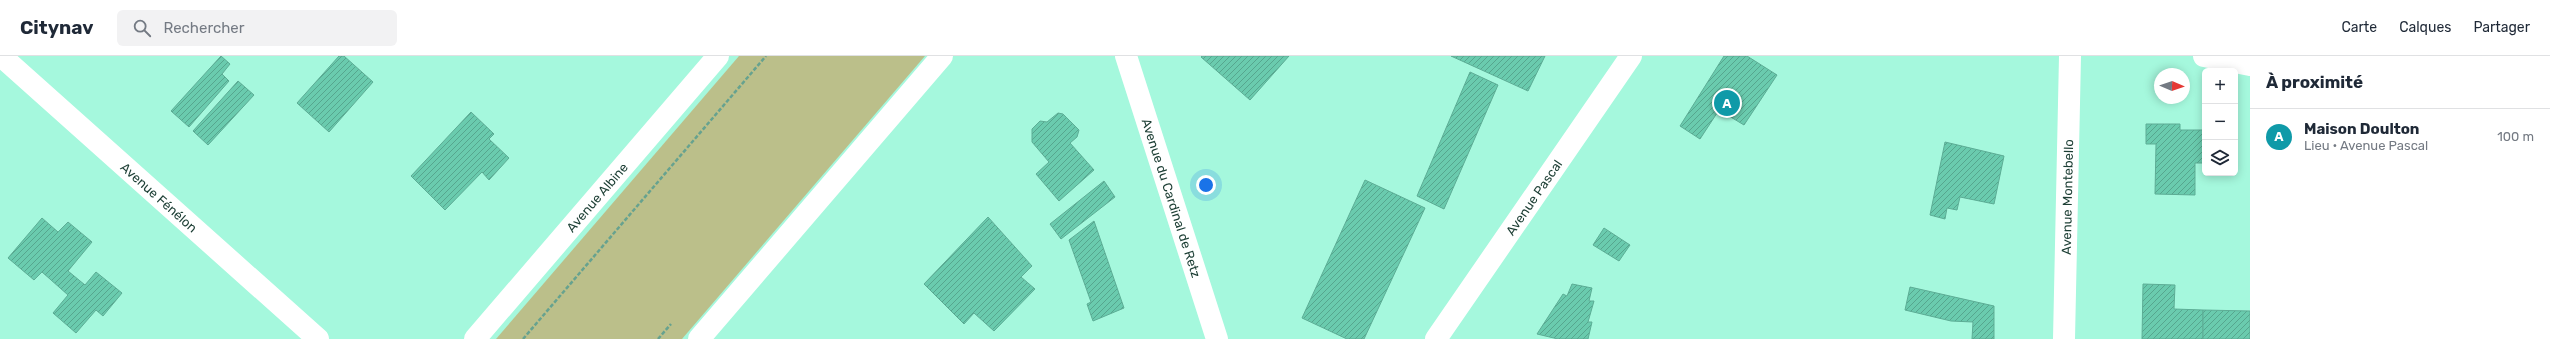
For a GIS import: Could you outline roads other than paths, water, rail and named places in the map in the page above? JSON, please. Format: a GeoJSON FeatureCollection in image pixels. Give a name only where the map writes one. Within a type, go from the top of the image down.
{"type":"FeatureCollection","features":[{"type":"Feature","properties":{"kind":"street","name":"Avenue Fénélon"},"geometry":{"type":"LineString","coordinates":[[1,56],[318,339]]}},
{"type":"Feature","properties":{"kind":"street","name":"Avenue Albine"},"geometry":{"type":"LineString","coordinates":[[475,339],[718,56]]}},
{"type":"Feature","properties":{"kind":"street"},"geometry":{"type":"LineString","coordinates":[[699,339],[942,56]]}},
{"type":"Feature","properties":{"kind":"street","name":"Avenue du Cardinal de Retz"},"geometry":{"type":"LineString","coordinates":[[1126,56],[1217,339]]}},
{"type":"Feature","properties":{"kind":"street","name":"Avenue Pascal"},"geometry":{"type":"LineString","coordinates":[[1436,339],[1631,56]]}},
{"type":"Feature","properties":{"kind":"street","name":"Avenue Montebello"},"geometry":{"type":"LineString","coordinates":[[2064,339],[2070,56]]}},
{"type":"Feature","properties":{"kind":"street"},"geometry":{"type":"LineString","coordinates":[[2204,56],[2250,65]]}},
{"type":"Feature","properties":{"kind":"place","name":"Maison Doulton"},"geometry":{"type":"Point","coordinates":[1727,103]}}]}
